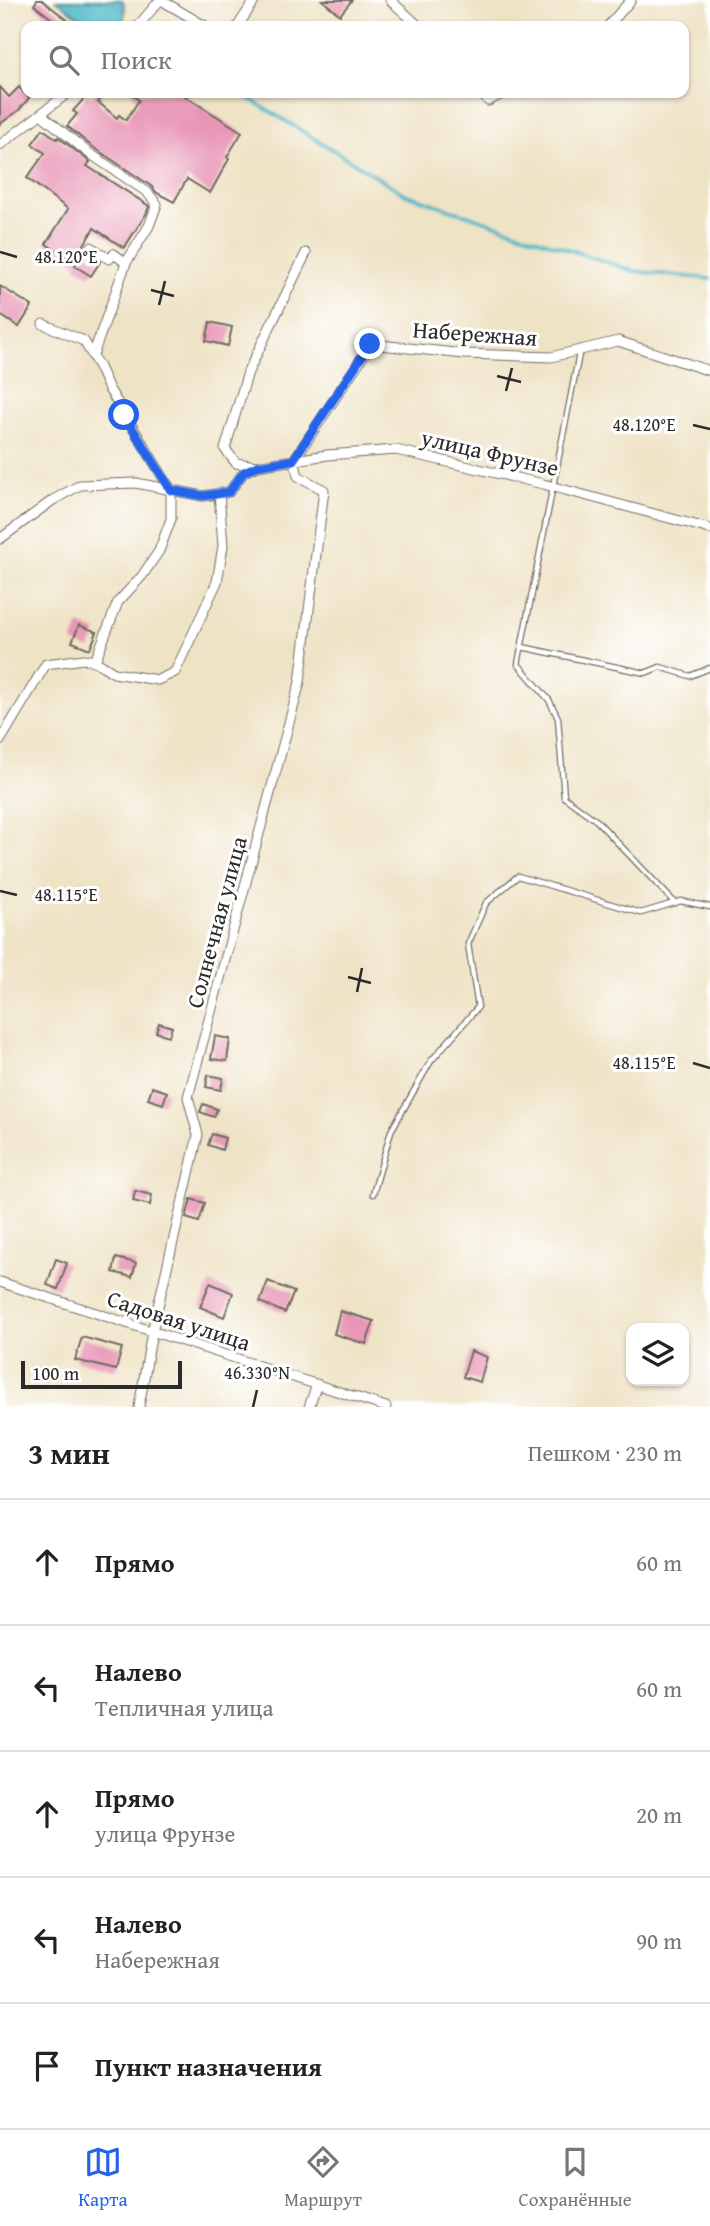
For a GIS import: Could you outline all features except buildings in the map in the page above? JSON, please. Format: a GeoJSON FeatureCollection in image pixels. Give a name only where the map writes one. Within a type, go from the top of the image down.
{"type":"FeatureCollection","features":[{"type":"Feature","properties":{"kind":"street"},"geometry":{"type":"LineString","coordinates":[[142,21],[161,0],[197,21]]}},
{"type":"Feature","properties":{"kind":"street"},"geometry":{"type":"LineString","coordinates":[[241,21],[255,0]]}},
{"type":"Feature","properties":{"kind":"street"},"geometry":{"type":"LineString","coordinates":[[390,0],[413,21]]}},
{"type":"Feature","properties":{"kind":"street"},"geometry":{"type":"LineString","coordinates":[[612,21],[631,0]]}},
{"type":"Feature","properties":{"kind":"street"},"geometry":{"type":"LineString","coordinates":[[0,145],[62,98]]}},
{"type":"Feature","properties":{"kind":"street"},"geometry":{"type":"LineString","coordinates":[[41,114],[86,151],[147,192],[157,204],[149,226],[126,263],[93,355]]}},
{"type":"Feature","properties":{"kind":"street"},"geometry":{"type":"LineString","coordinates":[[91,247],[108,258],[114,254],[126,263]]}},
{"type":"Feature","properties":{"kind":"street"},"geometry":{"type":"LineString","coordinates":[[257,466],[236,463],[225,449],[248,372],[306,253]]}},
{"type":"Feature","properties":{"kind":"street"},"geometry":{"type":"LineString","coordinates":[[43,324],[84,341],[108,389],[171,490],[171,519],[159,551],[142,576],[118,602],[95,661]]}},
{"type":"Feature","properties":{"kind":"street","name":"Набережная"},"geometry":{"type":"LineString","coordinates":[[293,460],[370,344],[464,354],[551,357],[618,341],[710,371]]}},
{"type":"Feature","properties":{"kind":"street","name":"улица Фрунзе"},"geometry":{"type":"LineString","coordinates":[[257,466],[327,455],[396,450],[553,487],[710,529]]}},
{"type":"Feature","properties":{"kind":"street","name":"Солнечная улица"},"geometry":{"type":"LineString","coordinates":[[139,1407],[152,1332],[198,1135],[188,1097],[300,682],[324,489],[298,476],[293,460]]}},
{"type":"Feature","properties":{"kind":"street"},"geometry":{"type":"LineString","coordinates":[[0,539],[53,500],[80,485],[136,483],[203,496],[229,492],[244,472],[257,466]]}},
{"type":"Feature","properties":{"kind":"street"},"geometry":{"type":"LineString","coordinates":[[0,741],[46,664],[84,659],[95,661],[114,673],[158,680],[175,672],[217,582],[223,546],[219,493]]}},
{"type":"Feature","properties":{"kind":"street","name":"Садовая улица"},"geometry":{"type":"LineString","coordinates":[[0,1282],[386,1407]]}},
{"type":"Feature","properties":{"kind":"street"},"geometry":{"type":"LineString","coordinates":[[309,1407],[317,1384]]}},
{"type":"Feature","properties":{"kind":"lane"},"geometry":{"type":"LineString","coordinates":[[580,349],[518,664],[549,700],[558,718],[564,797],[597,821],[675,903]]}},
{"type":"Feature","properties":{"kind":"lane"},"geometry":{"type":"LineString","coordinates":[[522,647],[645,673],[660,667],[690,676],[710,668]]}},
{"type":"Feature","properties":{"kind":"lane"},"geometry":{"type":"LineString","coordinates":[[373,1195],[391,1131],[431,1061],[478,1007],[468,944],[486,903],[518,876],[641,913],[681,901],[710,907]]}},
{"type":"Feature","properties":{"kind":"water"},"geometry":{"type":"Polygon","coordinates":[[[56,0],[122,0],[124,21],[85,21],[56,0]]]}},
{"type":"Feature","properties":{"kind":"waterway"},"geometry":{"type":"LineString","coordinates":[[248,98],[405,194],[633,271],[710,279]]}},
{"type":"Feature","properties":{"kind":"route"},"geometry":{"type":"LineString","coordinates":[[124,415],[171,490],[203,496],[229,492],[244,472],[257,466],[293,460],[370,344]]}}]}
